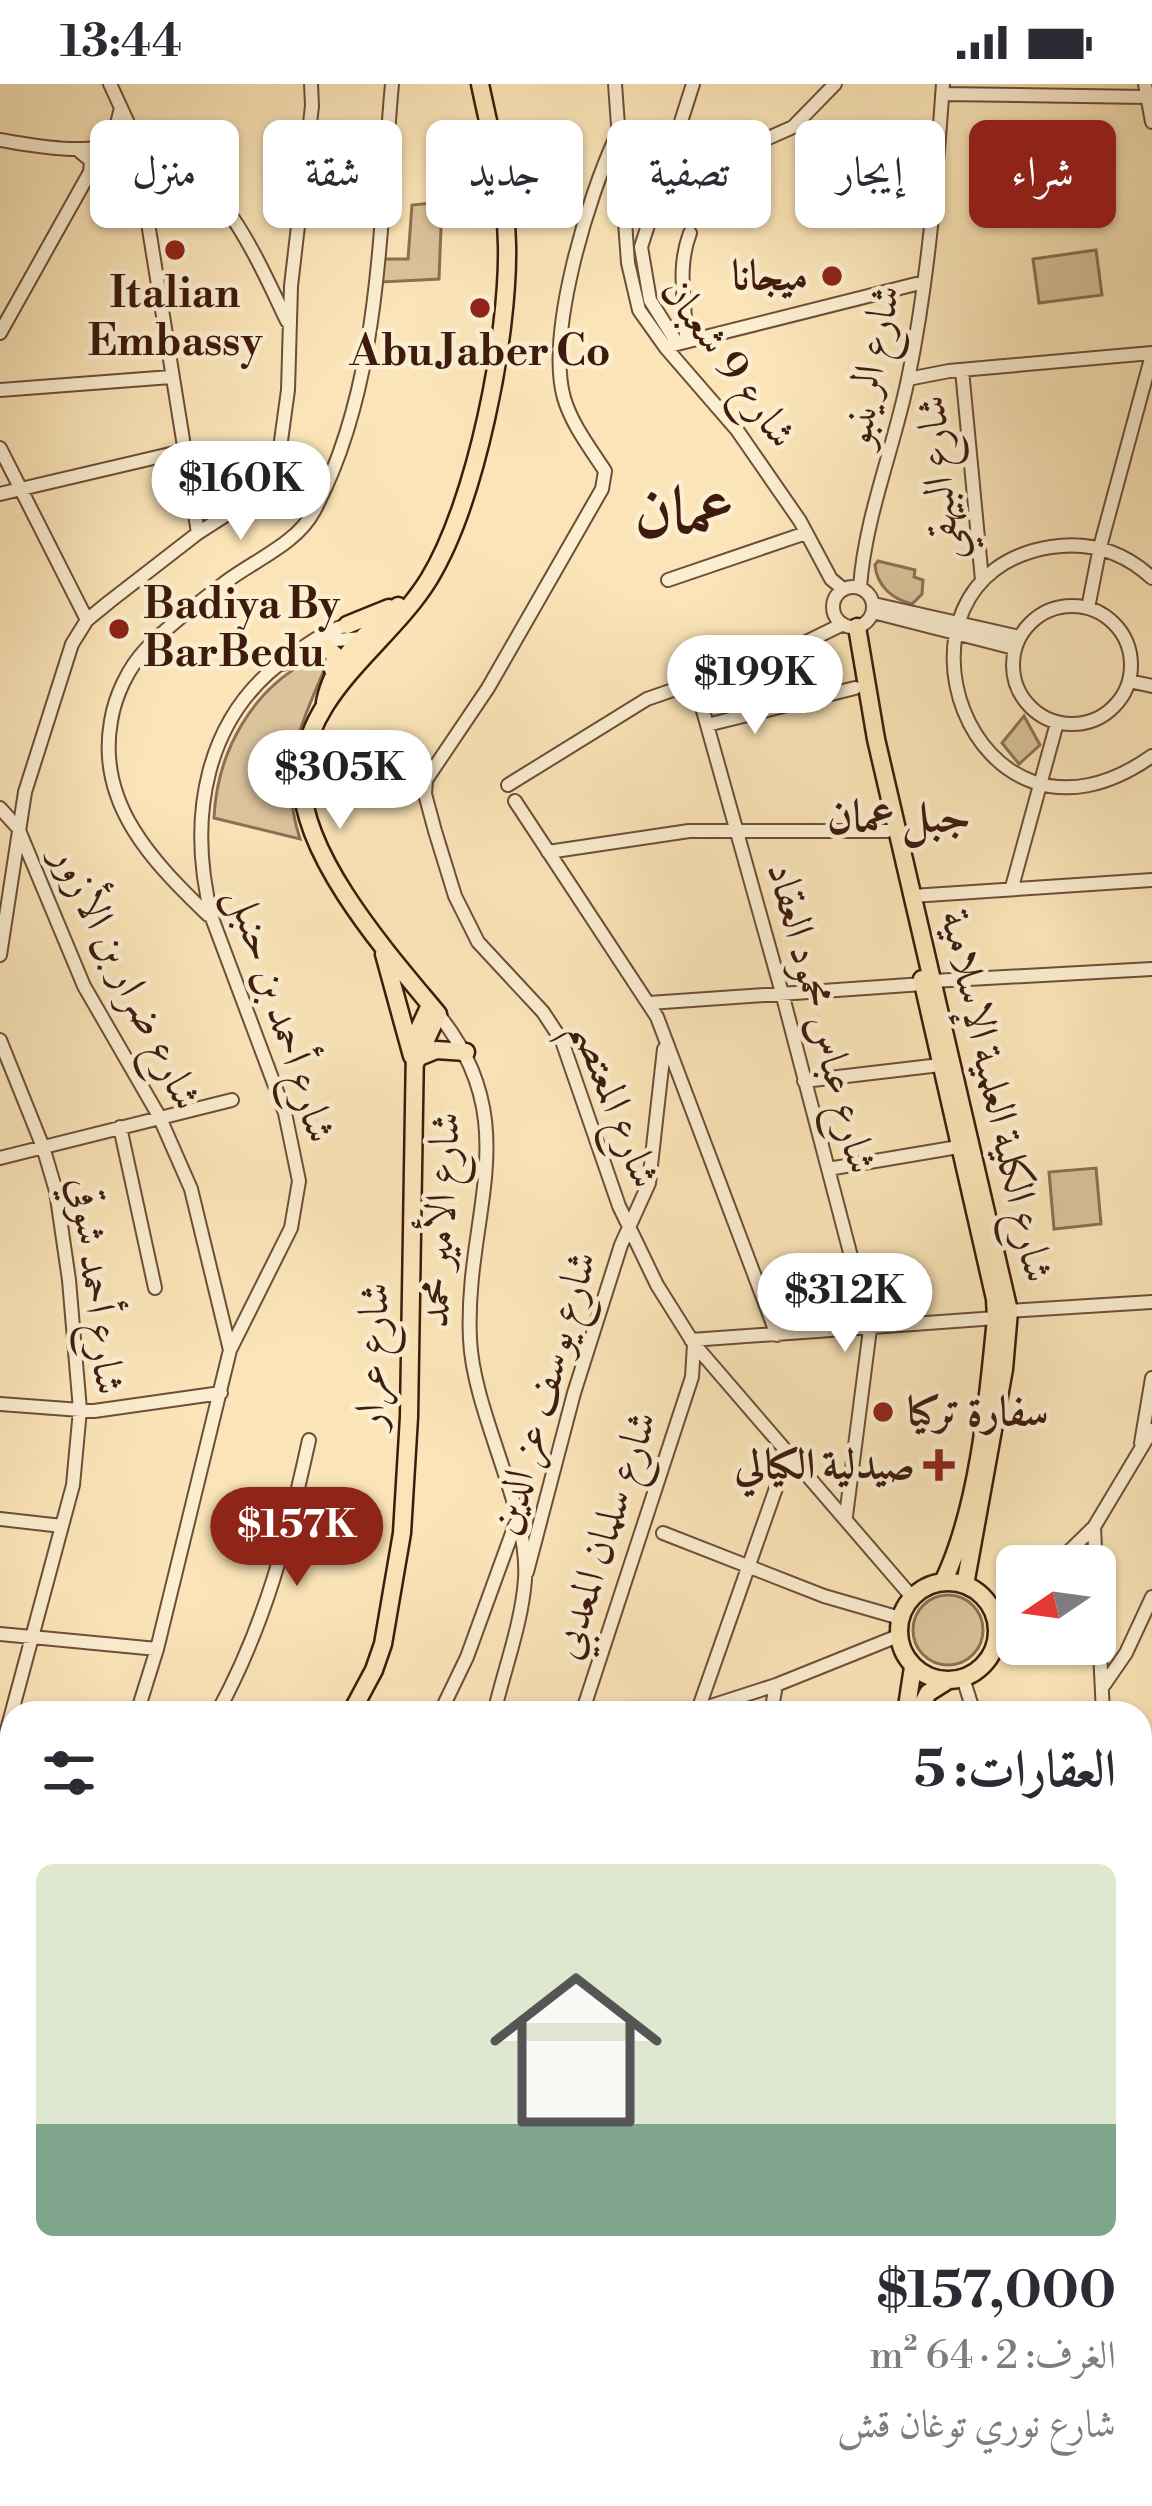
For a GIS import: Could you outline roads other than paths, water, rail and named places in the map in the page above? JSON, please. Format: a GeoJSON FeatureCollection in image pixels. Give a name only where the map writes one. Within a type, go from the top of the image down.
{"type":"FeatureCollection","features":[{"type":"Feature","properties":{"kind":"main road","name":"شارع الأمير محمد"},"geometry":{"type":"LineString","coordinates":[[324,706],[364,637],[420,593],[464,502],[482,434],[505,296],[505,217],[480,84]]}},
{"type":"Feature","properties":{"kind":"main road","name":"شارع الأمير محمد"},"geometry":{"type":"LineString","coordinates":[[420,593],[364,637],[329,682],[303,763],[306,814],[319,849],[382,947],[434,1009]]}},
{"type":"Feature","properties":{"kind":"main road","name":"شارع الكلية العلمية الإسلامية"},"geometry":{"type":"LineString","coordinates":[[849,626],[855,688],[886,830],[928,982],[958,1147],[1002,1315],[974,1473],[944,1582]]}},
{"type":"Feature","properties":{"kind":"main road","name":"شارع الكلية العلمية الإسلامية"},"geometry":{"type":"LineString","coordinates":[[849,626],[1002,1315],[1004,1370],[965,1585]]}},
{"type":"Feature","properties":{"kind":"main road"},"geometry":{"type":"LineString","coordinates":[[284,661],[331,650],[335,663],[329,682]]}},
{"type":"Feature","properties":{"kind":"main road"},"geometry":{"type":"LineString","coordinates":[[382,947],[417,1061],[436,1050],[466,1052]]}},
{"type":"Feature","properties":{"kind":"main road","name":"شارع عرار"},"geometry":{"type":"LineString","coordinates":[[357,1701],[382,1644],[400,1559],[409,1417],[416,1033],[434,1009]]}},
{"type":"Feature","properties":{"kind":"main road"},"geometry":{"type":"LineString","coordinates":[[908,1701],[914,1667],[899,1627],[912,1597],[926,1586],[965,1585],[993,1611],[994,1647],[982,1667],[928,1693],[924,1701]]}},
{"type":"Feature","properties":{"kind":"main road"},"geometry":{"type":"LineString","coordinates":[[914,1667],[935,1679],[955,1679]]}},
{"type":"Feature","properties":{"kind":"street"},"geometry":{"type":"LineString","coordinates":[[110,84],[126,120]]}},
{"type":"Feature","properties":{"kind":"street","name":"شارع ضرار بن الأزور"},"geometry":{"type":"LineString","coordinates":[[230,1350],[191,1189],[159,1116],[84,986],[19,827],[64,664],[87,620],[198,533],[248,501],[270,471],[284,428],[288,322],[311,84]]}},
{"type":"Feature","properties":{"kind":"street"},"geometry":{"type":"LineString","coordinates":[[212,918],[161,868],[121,811],[110,773],[108,737],[115,702],[145,650],[224,584],[294,535],[315,510],[359,389],[392,84]]}},
{"type":"Feature","properties":{"kind":"street","name":"شارع 9 شعبان"},"geometry":{"type":"LineString","coordinates":[[615,84],[616,120]]}},
{"type":"Feature","properties":{"kind":"street"},"geometry":{"type":"LineString","coordinates":[[682,120],[693,84]]}},
{"type":"Feature","properties":{"kind":"street"},"geometry":{"type":"LineString","coordinates":[[771,137],[794,127],[835,84]]}},
{"type":"Feature","properties":{"kind":"street"},"geometry":{"type":"LineString","coordinates":[[943,89],[1146,90],[1152,122]]}},
{"type":"Feature","properties":{"kind":"street","name":"شارع الرينبو"},"geometry":{"type":"LineString","coordinates":[[860,587],[908,380],[943,89]]}},
{"type":"Feature","properties":{"kind":"street"},"geometry":{"type":"LineString","coordinates":[[118,120],[121,106]]}},
{"type":"Feature","properties":{"kind":"street"},"geometry":{"type":"LineString","coordinates":[[0,140],[90,148]]}},
{"type":"Feature","properties":{"kind":"street"},"geometry":{"type":"LineString","coordinates":[[0,333],[90,172],[92,160],[77,149]]}},
{"type":"Feature","properties":{"kind":"street","name":"شارع المعتصم"},"geometry":{"type":"LineString","coordinates":[[607,159],[574,262],[560,371],[570,414],[605,471],[602,489],[488,688],[432,769],[425,794],[468,926],[543,1012],[562,1041],[628,1227],[657,1285],[692,1342],[912,1597]]}},
{"type":"Feature","properties":{"kind":"street"},"geometry":{"type":"LineString","coordinates":[[239,227],[288,322]]}},
{"type":"Feature","properties":{"kind":"street"},"geometry":{"type":"LineString","coordinates":[[148,228],[198,533]]}},
{"type":"Feature","properties":{"kind":"street","name":"شارع 9 شعبان"},"geometry":{"type":"LineString","coordinates":[[626,228],[634,298],[676,344],[806,533],[831,579],[843,589]]}},
{"type":"Feature","properties":{"kind":"street"},"geometry":{"type":"LineString","coordinates":[[646,228],[642,262],[650,300],[676,344]]}},
{"type":"Feature","properties":{"kind":"street"},"geometry":{"type":"LineString","coordinates":[[676,344],[682,254],[691,233]]}},
{"type":"Feature","properties":{"kind":"street"},"geometry":{"type":"LineString","coordinates":[[676,344],[923,282]]}},
{"type":"Feature","properties":{"kind":"street"},"geometry":{"type":"LineString","coordinates":[[908,380],[962,370],[1152,354],[1088,608]]}},
{"type":"Feature","properties":{"kind":"street","name":"شارع البيهقي"},"geometry":{"type":"LineString","coordinates":[[962,370],[982,580]]}},
{"type":"Feature","properties":{"kind":"street"},"geometry":{"type":"LineString","coordinates":[[0,390],[171,377]]}},
{"type":"Feature","properties":{"kind":"street"},"geometry":{"type":"LineString","coordinates":[[0,448],[87,620]]}},
{"type":"Feature","properties":{"kind":"street"},"geometry":{"type":"LineString","coordinates":[[0,494],[183,451]]}},
{"type":"Feature","properties":{"kind":"street"},"geometry":{"type":"LineString","coordinates":[[668,580],[806,533]]}},
{"type":"Feature","properties":{"kind":"street"},"geometry":{"type":"LineString","coordinates":[[1152,578],[1133,562],[1100,548],[1070,545],[1028,553],[982,580],[968,602],[958,628],[953,675],[963,716],[1001,765],[1041,784],[1063,789],[1094,786],[1130,772],[1152,756]]}},
{"type":"Feature","properties":{"kind":"street"},"geometry":{"type":"LineString","coordinates":[[831,579],[861,572]]}},
{"type":"Feature","properties":{"kind":"street"},"geometry":{"type":"LineString","coordinates":[[849,626],[835,615],[833,603],[843,589],[860,587],[873,608],[1017,642]]}},
{"type":"Feature","properties":{"kind":"street"},"geometry":{"type":"LineString","coordinates":[[508,785],[641,701],[866,622],[873,608]]}},
{"type":"Feature","properties":{"kind":"street"},"geometry":{"type":"LineString","coordinates":[[1054,608],[1088,608],[1114,623],[1123,636],[1131,665],[1129,681],[1107,713],[1083,724],[1057,723],[1033,711],[1017,689],[1013,677],[1017,642],[1040,615],[1054,608]]}},
{"type":"Feature","properties":{"kind":"street","name":"شارع أحمد بن حنبل"},"geometry":{"type":"LineString","coordinates":[[141,1701],[230,1350],[291,1228],[299,1181],[285,1114],[212,918],[199,848],[200,812],[210,766],[233,712],[256,684],[313,641],[364,637]]}},
{"type":"Feature","properties":{"kind":"street"},"geometry":{"type":"LineString","coordinates":[[1129,681],[1152,686]]}},
{"type":"Feature","properties":{"kind":"street","name":"شارع عباس محمود العقاد"},"geometry":{"type":"LineString","coordinates":[[695,682],[870,1329],[846,1516]]}},
{"type":"Feature","properties":{"kind":"street"},"geometry":{"type":"LineString","coordinates":[[707,725],[855,688]]}},
{"type":"Feature","properties":{"kind":"street"},"geometry":{"type":"LineString","coordinates":[[1012,886],[1057,723]]}},
{"type":"Feature","properties":{"kind":"street"},"geometry":{"type":"LineString","coordinates":[[515,801],[649,1003],[777,1335]]}},
{"type":"Feature","properties":{"kind":"street"},"geometry":{"type":"LineString","coordinates":[[0,808],[19,827],[0,955]]}},
{"type":"Feature","properties":{"kind":"street"},"geometry":{"type":"LineString","coordinates":[[548,852],[689,831],[886,830]]}},
{"type":"Feature","properties":{"kind":"street"},"geometry":{"type":"LineString","coordinates":[[12,868],[23,862],[32,867]]}},
{"type":"Feature","properties":{"kind":"street"},"geometry":{"type":"LineString","coordinates":[[912,896],[1152,880]]}},
{"type":"Feature","properties":{"kind":"street"},"geometry":{"type":"LineString","coordinates":[[649,1003],[1152,969]]}},
{"type":"Feature","properties":{"kind":"street","name":"شارع الأمير محمد"},"geometry":{"type":"LineString","coordinates":[[434,1009],[466,1052],[487,1118],[470,1342],[478,1388],[516,1521],[525,1577],[497,1701]]}},
{"type":"Feature","properties":{"kind":"street","name":"شارع يوسف عز الدين"},"geometry":{"type":"LineString","coordinates":[[525,1577],[561,1437],[628,1227],[649,1184],[664,1036]]}},
{"type":"Feature","properties":{"kind":"street","name":"شارع أحمد شوقي"},"geometry":{"type":"LineString","coordinates":[[0,1040],[43,1147],[63,1228],[80,1410],[76,1468],[14,1701]]}},
{"type":"Feature","properties":{"kind":"street"},"geometry":{"type":"LineString","coordinates":[[804,1081],[940,1065]]}},
{"type":"Feature","properties":{"kind":"street"},"geometry":{"type":"LineString","coordinates":[[0,1158],[232,1100]]}},
{"type":"Feature","properties":{"kind":"street"},"geometry":{"type":"LineString","coordinates":[[120,1127],[155,1288]]}},
{"type":"Feature","properties":{"kind":"street"},"geometry":{"type":"LineString","coordinates":[[828,1169],[958,1147]]}},
{"type":"Feature","properties":{"kind":"street"},"geometry":{"type":"LineString","coordinates":[[692,1342],[1152,1302]]}},
{"type":"Feature","properties":{"kind":"street","name":"شارع سلمان المعدبي"},"geometry":{"type":"LineString","coordinates":[[586,1701],[692,1377],[692,1342]]}},
{"type":"Feature","properties":{"kind":"street","name":"شارع سلمان المعدبي"},"geometry":{"type":"LineString","coordinates":[[692,1377],[720,1376]]}},
{"type":"Feature","properties":{"kind":"street"},"geometry":{"type":"LineString","coordinates":[[1140,1450],[1152,1378]]}},
{"type":"Feature","properties":{"kind":"street"},"geometry":{"type":"LineString","coordinates":[[0,1404],[112,1410],[221,1393]]}},
{"type":"Feature","properties":{"kind":"street"},"geometry":{"type":"LineString","coordinates":[[1076,1545],[1094,1527],[1152,1430]]}},
{"type":"Feature","properties":{"kind":"street"},"geometry":{"type":"LineString","coordinates":[[223,1701],[258,1630],[310,1440]]}},
{"type":"Feature","properties":{"kind":"street"},"geometry":{"type":"LineString","coordinates":[[697,1701],[788,1454]]}},
{"type":"Feature","properties":{"kind":"street"},"geometry":{"type":"LineString","coordinates":[[0,1520],[62,1526]]}},
{"type":"Feature","properties":{"kind":"street"},"geometry":{"type":"LineString","coordinates":[[446,1701],[467,1657],[516,1521]]}},
{"type":"Feature","properties":{"kind":"street"},"geometry":{"type":"LineString","coordinates":[[1094,1527],[1103,1701]]}},
{"type":"Feature","properties":{"kind":"street"},"geometry":{"type":"LineString","coordinates":[[663,1533],[899,1627]]}},
{"type":"Feature","properties":{"kind":"street"},"geometry":{"type":"LineString","coordinates":[[1103,1686],[1126,1654],[1152,1598]]}},
{"type":"Feature","properties":{"kind":"street"},"geometry":{"type":"LineString","coordinates":[[727,1701],[776,1685],[899,1627]]}},
{"type":"Feature","properties":{"kind":"street"},"geometry":{"type":"LineString","coordinates":[[0,1634],[157,1649]]}},
{"type":"Feature","properties":{"kind":"street"},"geometry":{"type":"LineString","coordinates":[[955,1679],[967,1701]]}},
{"type":"Feature","properties":{"kind":"street"},"geometry":{"type":"LineString","coordinates":[[773,1701],[776,1685]]}},
{"type":"Feature","properties":{"kind":"place","name":"Italian Embassy"},"geometry":{"type":"Point","coordinates":[175,250]}},
{"type":"Feature","properties":{"kind":"place","name":"ميجانا"},"geometry":{"type":"Point","coordinates":[832,276]}},
{"type":"Feature","properties":{"kind":"place","name":"Abu Jaber Co"},"geometry":{"type":"Point","coordinates":[480,308]}},
{"type":"Feature","properties":{"kind":"place","name":"Badiya By BarBedu"},"geometry":{"type":"Point","coordinates":[119,629]}},
{"type":"Feature","properties":{"kind":"place","name":"سفارة تركيا"},"geometry":{"type":"Point","coordinates":[883,1412]}},
{"type":"Feature","properties":{"kind":"place","name":"صيدلية الكيالي"},"geometry":{"type":"Point","coordinates":[939,1465]}},
{"type":"Feature","properties":{"kind":"district","name":"عمان"},"geometry":{"type":"Point","coordinates":[684,513]}},
{"type":"Feature","properties":{"kind":"district","name":"جبل عمان"},"geometry":{"type":"Point","coordinates":[899,817]}}]}
